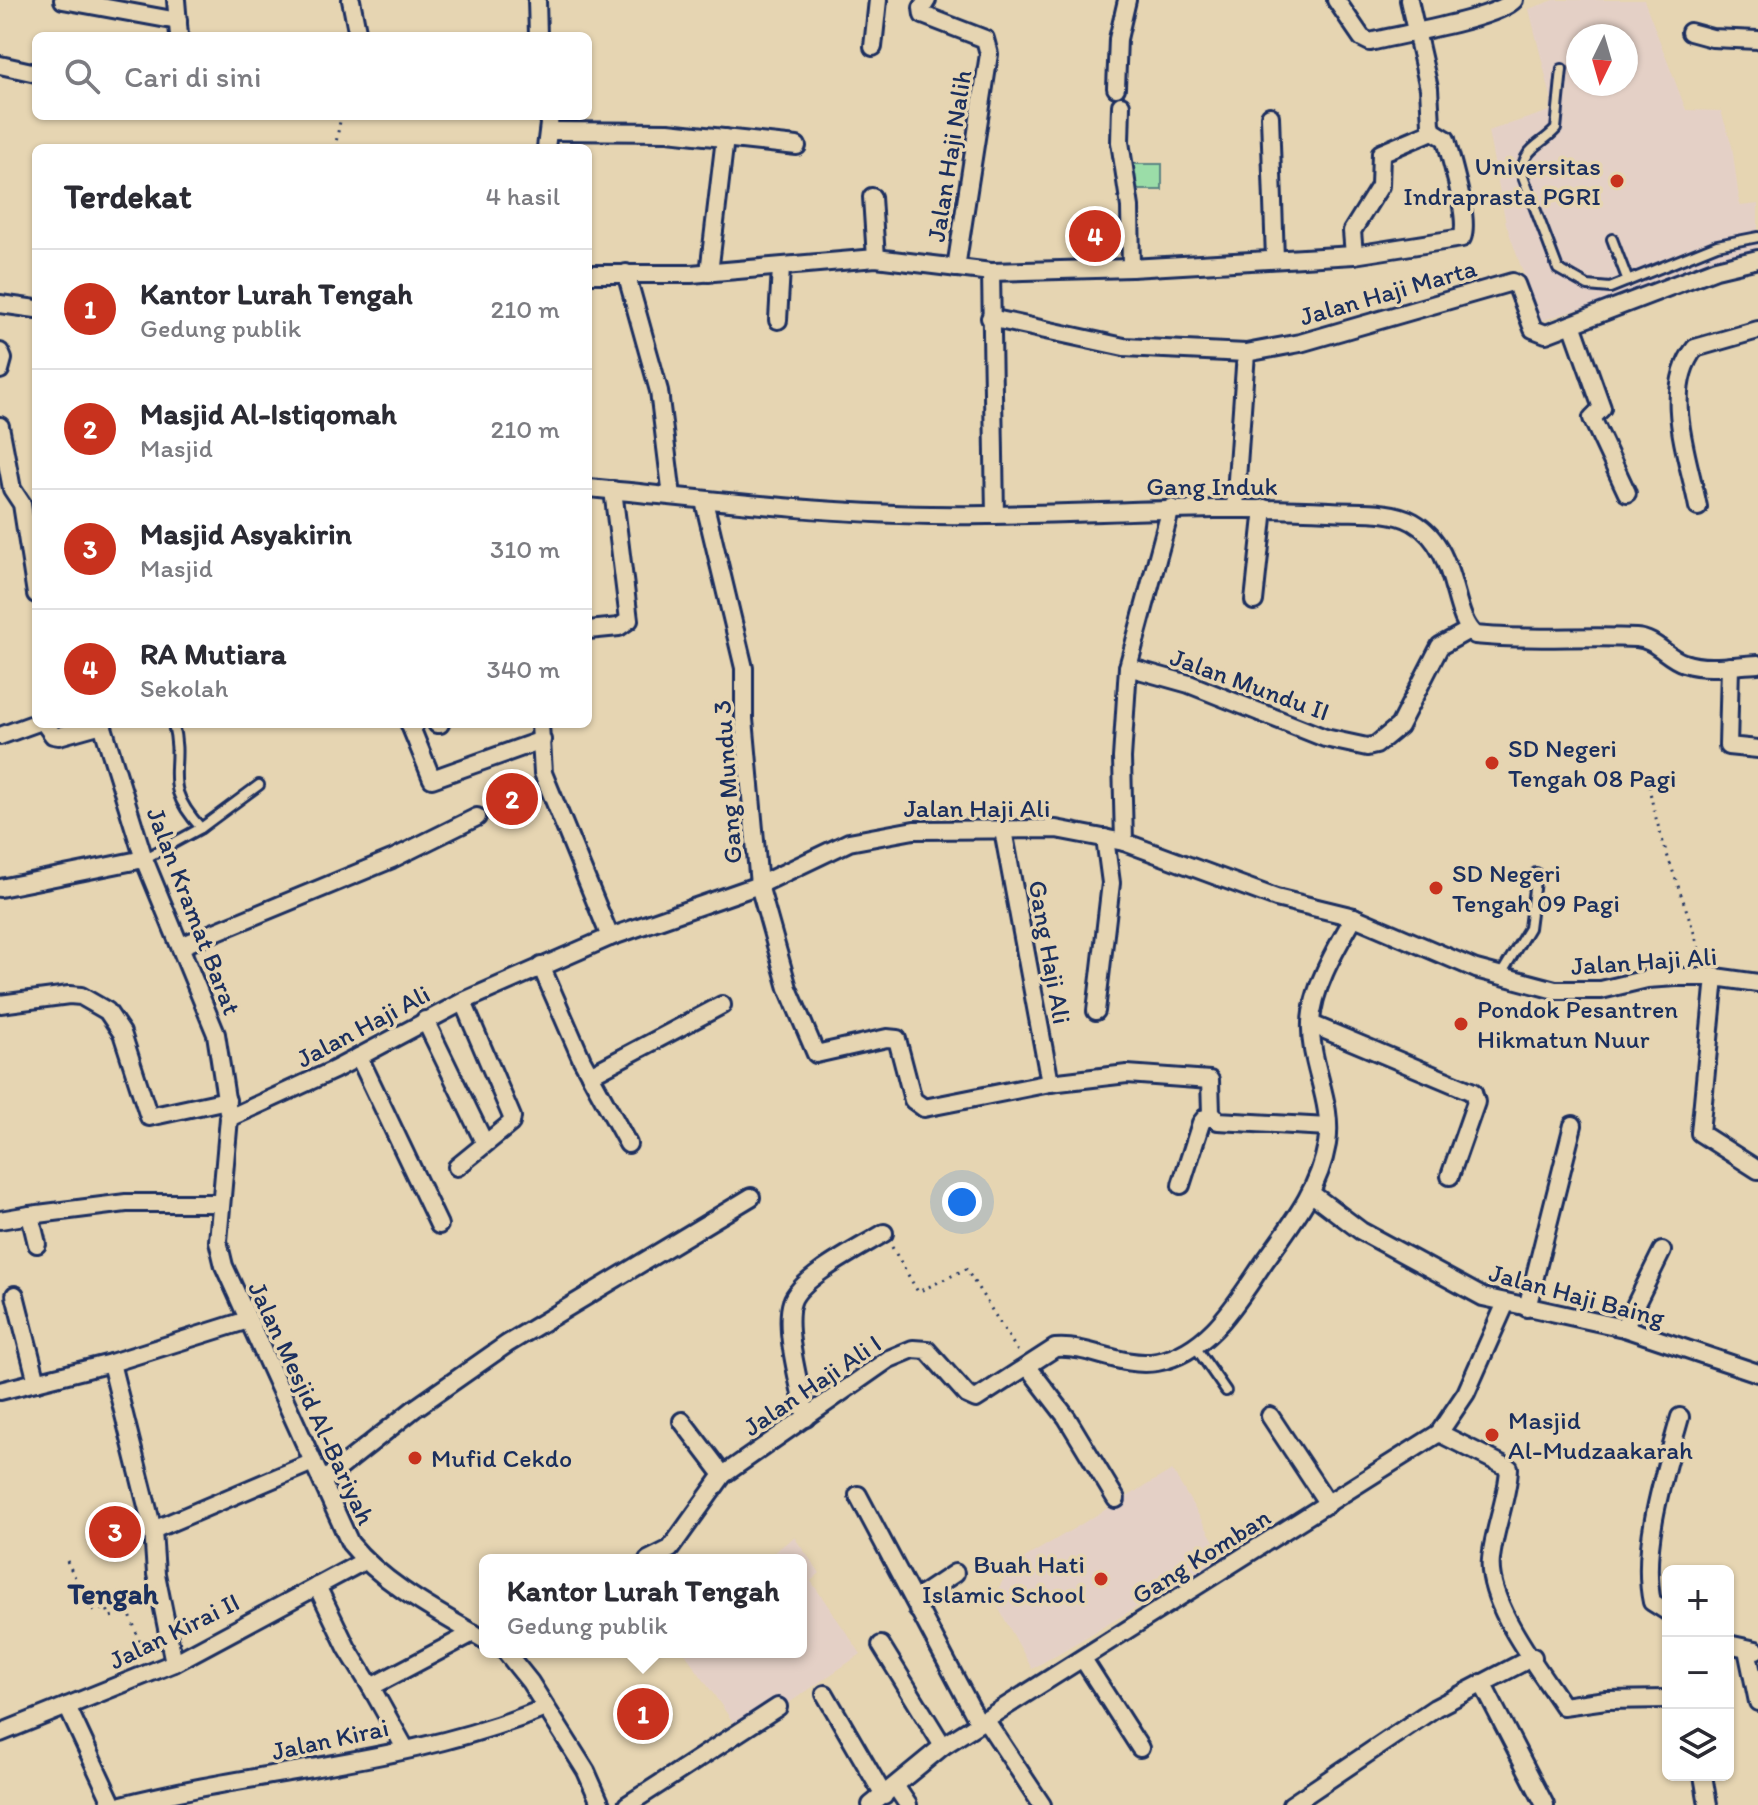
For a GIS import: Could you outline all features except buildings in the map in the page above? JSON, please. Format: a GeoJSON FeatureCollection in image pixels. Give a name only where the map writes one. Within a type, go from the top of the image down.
{"type":"FeatureCollection","features":[{"type":"Feature","properties":{"kind":"street"},"geometry":{"type":"LineString","coordinates":[[63,0],[178,28],[176,0]]}},
{"type":"Feature","properties":{"kind":"street"},"geometry":{"type":"LineString","coordinates":[[351,0],[357,32]]}},
{"type":"Feature","properties":{"kind":"street"},"geometry":{"type":"LineString","coordinates":[[537,0],[538,32]]}},
{"type":"Feature","properties":{"kind":"street"},"geometry":{"type":"LineString","coordinates":[[873,47],[878,0]]}},
{"type":"Feature","properties":{"kind":"street","name":"Jalan Haji Nalih"},"geometry":{"type":"LineString","coordinates":[[927,0],[923,15],[985,39],[989,54],[956,268]]}},
{"type":"Feature","properties":{"kind":"street"},"geometry":{"type":"LineString","coordinates":[[1127,0],[1118,39],[1120,142],[1130,207],[1131,268]]}},
{"type":"Feature","properties":{"kind":"street"},"geometry":{"type":"LineString","coordinates":[[1336,0],[1365,41],[1491,12],[1514,0]]}},
{"type":"Feature","properties":{"kind":"street"},"geometry":{"type":"LineString","coordinates":[[592,274],[709,273],[876,258],[991,272],[1131,268],[1354,255],[1462,238],[1465,229],[1446,139],[1433,131],[1417,30],[1409,0]]}},
{"type":"Feature","properties":{"kind":"street"},"geometry":{"type":"LineString","coordinates":[[1690,32],[1712,38],[1758,40]]}},
{"type":"Feature","properties":{"kind":"street"},"geometry":{"type":"LineString","coordinates":[[0,65],[32,72]]}},
{"type":"Feature","properties":{"kind":"street"},"geometry":{"type":"LineString","coordinates":[[1270,116],[1275,259]]}},
{"type":"Feature","properties":{"kind":"street"},"geometry":{"type":"LineString","coordinates":[[1354,255],[1352,231],[1380,186],[1381,153],[1433,131]]}},
{"type":"Feature","properties":{"kind":"street"},"geometry":{"type":"LineString","coordinates":[[548,132],[668,132],[797,146]]}},
{"type":"Feature","properties":{"kind":"street"},"geometry":{"type":"LineString","coordinates":[[709,273],[725,138]]}},
{"type":"Feature","properties":{"kind":"street"},"geometry":{"type":"LineString","coordinates":[[872,197],[876,258]]}},
{"type":"Feature","properties":{"kind":"street","name":"Jalan Haji Marta"},"geometry":{"type":"LineString","coordinates":[[990,318],[1124,347],[1246,353],[1313,340],[1505,282],[1516,284],[1533,329],[1539,334],[1716,269],[1758,259]]}},
{"type":"Feature","properties":{"kind":"street"},"geometry":{"type":"LineString","coordinates":[[778,320],[781,268]]}},
{"type":"Feature","properties":{"kind":"street"},"geometry":{"type":"LineString","coordinates":[[991,272],[995,515]]}},
{"type":"Feature","properties":{"kind":"street"},"geometry":{"type":"LineString","coordinates":[[626,273],[659,391],[672,496]]}},
{"type":"Feature","properties":{"kind":"street"},"geometry":{"type":"LineString","coordinates":[[0,304],[32,308]]}},
{"type":"Feature","properties":{"kind":"street"},"geometry":{"type":"LineString","coordinates":[[1572,324],[1602,407],[1592,418],[1627,493]]}},
{"type":"Feature","properties":{"kind":"street"},"geometry":{"type":"LineString","coordinates":[[1698,507],[1679,413],[1682,378],[1695,348],[1758,330]]}},
{"type":"Feature","properties":{"kind":"street"},"geometry":{"type":"LineString","coordinates":[[0,352],[3,359],[0,370]]}},
{"type":"Feature","properties":{"kind":"street"},"geometry":{"type":"LineString","coordinates":[[1235,507],[1246,353]]}},
{"type":"Feature","properties":{"kind":"street"},"geometry":{"type":"LineString","coordinates":[[0,426],[12,489],[29,501],[32,541]]}},
{"type":"Feature","properties":{"kind":"street","name":"Gang Induk"},"geometry":{"type":"LineString","coordinates":[[592,488],[820,512],[995,515],[1235,507],[1375,514],[1411,521],[1426,532],[1443,555],[1469,630]]}},
{"type":"Feature","properties":{"kind":"street"},"geometry":{"type":"LineString","coordinates":[[592,630],[625,626],[629,620],[613,490]]}},
{"type":"Feature","properties":{"kind":"street","name":"Gang Mundu 3"},"geometry":{"type":"LineString","coordinates":[[704,501],[744,668],[744,719],[759,885],[788,988],[816,1054],[887,1038],[897,1039],[913,1100],[924,1108],[1050,1083]]}},
{"type":"Feature","properties":{"kind":"street"},"geometry":{"type":"LineString","coordinates":[[1128,667],[1171,508]]}},
{"type":"Feature","properties":{"kind":"street"},"geometry":{"type":"LineString","coordinates":[[1254,601],[1264,508]]}},
{"type":"Feature","properties":{"kind":"street"},"geometry":{"type":"LineString","coordinates":[[1469,630],[1489,637],[1636,638],[1646,640],[1680,662],[1696,667],[1758,664]]}},
{"type":"Feature","properties":{"kind":"street","name":"Jalan Mundu II"},"geometry":{"type":"LineString","coordinates":[[1124,842],[1122,758],[1128,667],[1189,684],[1325,738],[1367,747],[1376,745],[1399,726],[1440,646],[1469,630]]}},
{"type":"Feature","properties":{"kind":"street"},"geometry":{"type":"LineString","coordinates":[[1730,666],[1728,744],[1758,749]]}},
{"type":"Feature","properties":{"kind":"street"},"geometry":{"type":"LineString","coordinates":[[0,736],[32,724]]}},
{"type":"Feature","properties":{"kind":"street"},"geometry":{"type":"LineString","coordinates":[[48,728],[53,735],[59,736],[88,728]]}},
{"type":"Feature","properties":{"kind":"street","name":"Jalan Kramat Barat"},"geometry":{"type":"LineString","coordinates":[[103,728],[144,859],[216,1034],[229,1118]]}},
{"type":"Feature","properties":{"kind":"street"},"geometry":{"type":"LineString","coordinates":[[411,728],[432,779],[541,732],[543,773],[610,937]]}},
{"type":"Feature","properties":{"kind":"street"},"geometry":{"type":"LineString","coordinates":[[181,946],[392,859],[477,817]]}},
{"type":"Feature","properties":{"kind":"street","name":"Jalan Haji Ali"},"geometry":{"type":"LineString","coordinates":[[229,1118],[541,966],[610,937],[759,885],[849,842],[876,834],[914,830],[1056,829],[1124,842],[1276,898],[1354,917],[1413,945],[1500,977],[1574,991],[1601,990],[1647,979],[1711,977],[1758,983]]}},
{"type":"Feature","properties":{"kind":"street","name":"Gang Haji Ali"},"geometry":{"type":"LineString","coordinates":[[1003,830],[1050,1083]]}},
{"type":"Feature","properties":{"kind":"street"},"geometry":{"type":"LineString","coordinates":[[1096,1011],[1111,883],[1105,838]]}},
{"type":"Feature","properties":{"kind":"street"},"geometry":{"type":"LineString","coordinates":[[0,888],[144,859]]}},
{"type":"Feature","properties":{"kind":"street","name":"Jalan Haji Ali I"},"geometry":{"type":"LineString","coordinates":[[660,1554],[670,1549],[723,1475],[889,1359],[913,1349],[927,1350],[967,1395],[976,1399],[1055,1348],[1137,1363],[1160,1361],[1194,1345],[1222,1323],[1239,1303],[1312,1194],[1322,1164],[1328,1127],[1311,1024],[1320,988],[1354,917]]}},
{"type":"Feature","properties":{"kind":"street"},"geometry":{"type":"LineString","coordinates":[[541,966],[590,1075],[628,1144]]}},
{"type":"Feature","properties":{"kind":"street"},"geometry":{"type":"LineString","coordinates":[[1711,977],[1700,1133],[1758,1170]]}},
{"type":"Feature","properties":{"kind":"street"},"geometry":{"type":"LineString","coordinates":[[0,1004],[69,995],[81,996],[107,1011],[122,1033],[149,1117],[227,1100]]}},
{"type":"Feature","properties":{"kind":"street"},"geometry":{"type":"LineString","coordinates":[[457,1167],[511,1123],[512,1117],[463,1002]]}},
{"type":"Feature","properties":{"kind":"street"},"geometry":{"type":"LineString","coordinates":[[590,1075],[722,1005]]}},
{"type":"Feature","properties":{"kind":"street"},"geometry":{"type":"LineString","coordinates":[[425,1020],[484,1142]]}},
{"type":"Feature","properties":{"kind":"street"},"geometry":{"type":"LineString","coordinates":[[1311,1024],[1473,1092],[1476,1102],[1450,1176]]}},
{"type":"Feature","properties":{"kind":"street"},"geometry":{"type":"LineString","coordinates":[[359,1057],[439,1225]]}},
{"type":"Feature","properties":{"kind":"street"},"geometry":{"type":"LineString","coordinates":[[1050,1083],[1127,1074],[1204,1078],[1213,1083],[1213,1118]]}},
{"type":"Feature","properties":{"kind":"street","name":"Jalan Mesjid Al-Bariyah"},"geometry":{"type":"LineString","coordinates":[[229,1118],[227,1168],[218,1241],[224,1266],[341,1527],[364,1561],[479,1637]]}},
{"type":"Feature","properties":{"kind":"street"},"geometry":{"type":"LineString","coordinates":[[1181,1185],[1205,1118],[1236,1124],[1328,1127]]}},
{"type":"Feature","properties":{"kind":"street"},"geometry":{"type":"LineString","coordinates":[[1527,1308],[1573,1125]]}},
{"type":"Feature","properties":{"kind":"street","name":"Jalan Haji Baing"},"geometry":{"type":"LineString","coordinates":[[1312,1194],[1361,1231],[1402,1255],[1449,1281],[1505,1305],[1624,1328],[1758,1373]]}},
{"type":"Feature","properties":{"kind":"street"},"geometry":{"type":"LineString","coordinates":[[323,1481],[414,1409],[507,1344],[751,1197]]}},
{"type":"Feature","properties":{"kind":"street"},"geometry":{"type":"LineString","coordinates":[[0,1220],[126,1203],[221,1203]]}},
{"type":"Feature","properties":{"kind":"street"},"geometry":{"type":"LineString","coordinates":[[30,1215],[37,1244]]}},
{"type":"Feature","properties":{"kind":"street"},"geometry":{"type":"LineString","coordinates":[[806,1418],[790,1320],[792,1301],[803,1284],[884,1233]]}},
{"type":"Feature","properties":{"kind":"street"},"geometry":{"type":"LineString","coordinates":[[1624,1328],[1662,1251]]}},
{"type":"Feature","properties":{"kind":"street"},"geometry":{"type":"LineString","coordinates":[[15,1295],[37,1382]]}},
{"type":"Feature","properties":{"kind":"street","name":"Gang Komban"},"geometry":{"type":"LineString","coordinates":[[883,1796],[943,1746],[1439,1433],[1466,1393],[1505,1305]]}},
{"type":"Feature","properties":{"kind":"street"},"geometry":{"type":"LineString","coordinates":[[0,1391],[111,1363],[248,1320]]}},
{"type":"Feature","properties":{"kind":"street"},"geometry":{"type":"LineString","coordinates":[[111,1363],[153,1530],[156,1574],[174,1663]]}},
{"type":"Feature","properties":{"kind":"street"},"geometry":{"type":"LineString","coordinates":[[1028,1367],[1067,1418],[1116,1499]]}},
{"type":"Feature","properties":{"kind":"street"},"geometry":{"type":"LineString","coordinates":[[1270,1416],[1328,1504]]}},
{"type":"Feature","properties":{"kind":"street"},"geometry":{"type":"LineString","coordinates":[[1662,1608],[1652,1602],[1649,1587],[1656,1512],[1680,1417]]}},
{"type":"Feature","properties":{"kind":"street"},"geometry":{"type":"LineString","coordinates":[[682,1421],[723,1475]]}},
{"type":"Feature","properties":{"kind":"street"},"geometry":{"type":"LineString","coordinates":[[1439,1433],[1509,1468],[1490,1562],[1498,1601],[1513,1633],[1533,1657],[1565,1707],[1606,1700],[1662,1699]]}},
{"type":"Feature","properties":{"kind":"street"},"geometry":{"type":"LineString","coordinates":[[153,1530],[313,1462]]}},
{"type":"Feature","properties":{"kind":"street"},"geometry":{"type":"LineString","coordinates":[[858,1495],[918,1610],[982,1721],[1042,1805]]}},
{"type":"Feature","properties":{"kind":"street","name":"Jalan Kirai II"},"geometry":{"type":"LineString","coordinates":[[0,1733],[174,1663],[364,1561]]}},
{"type":"Feature","properties":{"kind":"street"},"geometry":{"type":"LineString","coordinates":[[918,1610],[919,1597],[955,1573]]}},
{"type":"Feature","properties":{"kind":"street"},"geometry":{"type":"LineString","coordinates":[[317,1586],[405,1748]]}},
{"type":"Feature","properties":{"kind":"street"},"geometry":{"type":"LineString","coordinates":[[371,1687],[479,1637]]}},
{"type":"Feature","properties":{"kind":"street"},"geometry":{"type":"LineString","coordinates":[[881,1645],[943,1746]]}},
{"type":"Feature","properties":{"kind":"street"},"geometry":{"type":"LineString","coordinates":[[1753,1650],[1758,1702]]}},
{"type":"Feature","properties":{"kind":"street"},"geometry":{"type":"LineString","coordinates":[[1291,1805],[1435,1708],[1533,1657]]}},
{"type":"Feature","properties":{"kind":"street"},"geometry":{"type":"LineString","coordinates":[[511,1658],[586,1771],[601,1805]]}},
{"type":"Feature","properties":{"kind":"street"},"geometry":{"type":"LineString","coordinates":[[1083,1659],[1140,1748]]}},
{"type":"Feature","properties":{"kind":"street"},"geometry":{"type":"LineString","coordinates":[[1482,1683],[1545,1805]]}},
{"type":"Feature","properties":{"kind":"street"},"geometry":{"type":"LineString","coordinates":[[825,1694],[883,1796],[908,1805]]}},
{"type":"Feature","properties":{"kind":"street"},"geometry":{"type":"LineString","coordinates":[[67,1706],[113,1805]]}},
{"type":"Feature","properties":{"kind":"street"},"geometry":{"type":"LineString","coordinates":[[627,1805],[778,1707]]}},
{"type":"Feature","properties":{"kind":"street","name":"Jalan Kirai"},"geometry":{"type":"LineString","coordinates":[[122,1805],[290,1774],[405,1748],[545,1708]]}},
{"type":"Feature","properties":{"kind":"street"},"geometry":{"type":"LineString","coordinates":[[1704,1781],[1708,1805]]}},
{"type":"Feature","properties":{"kind":"lane"},"geometry":{"type":"LineString","coordinates":[[1562,69],[1556,129],[1522,159],[1527,191],[1558,269],[1588,286],[1610,288],[1717,245],[1758,237]]}},
{"type":"Feature","properties":{"kind":"lane"},"geometry":{"type":"LineString","coordinates":[[1612,239],[1628,281]]}},
{"type":"Feature","properties":{"kind":"lane"},"geometry":{"type":"LineString","coordinates":[[174,728],[177,749],[173,780],[186,812],[201,828]]}},
{"type":"Feature","properties":{"kind":"lane"},"geometry":{"type":"LineString","coordinates":[[144,859],[201,828],[259,785]]}},
{"type":"Feature","properties":{"kind":"lane"},"geometry":{"type":"LineString","coordinates":[[1500,977],[1529,928],[1536,873]]}},
{"type":"Feature","properties":{"kind":"lane"},"geometry":{"type":"LineString","coordinates":[[1194,1345],[1226,1391]]}},
{"type":"Feature","properties":{"kind":"path"},"geometry":{"type":"LineString","coordinates":[[336,144],[340,120]]}},
{"type":"Feature","properties":{"kind":"path"},"geometry":{"type":"LineString","coordinates":[[1649,786],[1653,813],[1661,825],[1662,845],[1711,977]]}},
{"type":"Feature","properties":{"kind":"path"},"geometry":{"type":"LineString","coordinates":[[884,1233],[918,1292],[966,1269],[1028,1367]]}},
{"type":"Feature","properties":{"kind":"path"},"geometry":{"type":"LineString","coordinates":[[67,1561],[91,1610],[107,1609],[110,1617],[129,1612],[150,1673]]}},
{"type":"Feature","properties":{"kind":"shaded area","name":"Universitas Indraprasta PGRI"},"geometry":{"type":"Polygon","coordinates":[[[1554,0],[1644,0],[1686,110],[1721,111],[1732,146],[1740,206],[1758,204],[1758,256],[1540,321],[1506,224],[1488,131],[1550,111],[1551,97],[1529,9],[1554,0]]]}},
{"type":"Feature","properties":{"kind":"shaded area","name":"Buah Hati Islamic School"},"geometry":{"type":"Polygon","coordinates":[[[1172,1470],[1227,1563],[1165,1598],[1161,1593],[1032,1669],[993,1598],[1011,1566],[1172,1470]]]}},
{"type":"Feature","properties":{"kind":"shaded area"},"geometry":{"type":"Polygon","coordinates":[[[794,1537],[806,1554],[772,1554],[794,1537]]]}},
{"type":"Feature","properties":{"kind":"shaded area"},"geometry":{"type":"Polygon","coordinates":[[[807,1555],[820,1573],[811,1581],[861,1654],[742,1735],[688,1658],[807,1658],[807,1555]]]}},
{"type":"Feature","properties":{"kind":"green space"},"geometry":{"type":"Polygon","coordinates":[[[1130,164],[1162,164],[1162,190],[1130,190],[1130,164]]]}},
{"type":"Feature","properties":{"kind":"place","name":"Universitas Indraprasta PGRI"},"geometry":{"type":"Point","coordinates":[1617,181]}},
{"type":"Feature","properties":{"kind":"place","name":"RA Mutiara"},"geometry":{"type":"Point","coordinates":[1095,236]}},
{"type":"Feature","properties":{"kind":"place","name":"SD Negeri Tengah 08 Pagi"},"geometry":{"type":"Point","coordinates":[1492,763]}},
{"type":"Feature","properties":{"kind":"place","name":"Masjid Al-Istiqomah"},"geometry":{"type":"Point","coordinates":[512,799]}},
{"type":"Feature","properties":{"kind":"place","name":"SD Negeri Tengah 09 Pagi"},"geometry":{"type":"Point","coordinates":[1436,888]}},
{"type":"Feature","properties":{"kind":"place","name":"Pondok Pesantren Hikmatun Nuur"},"geometry":{"type":"Point","coordinates":[1461,1024]}},
{"type":"Feature","properties":{"kind":"place","name":"Masjid Al-Mudzaakarah"},"geometry":{"type":"Point","coordinates":[1492,1435]}},
{"type":"Feature","properties":{"kind":"place","name":"Mufid Cekdo"},"geometry":{"type":"Point","coordinates":[415,1458]}},
{"type":"Feature","properties":{"kind":"place","name":"Masjid Asyakirin"},"geometry":{"type":"Point","coordinates":[115,1532]}},
{"type":"Feature","properties":{"kind":"place","name":"Buah Hati Islamic School"},"geometry":{"type":"Point","coordinates":[1101,1579]}},
{"type":"Feature","properties":{"kind":"place","name":"Kantor Lurah Tengah"},"geometry":{"type":"Point","coordinates":[643,1714]}},
{"type":"Feature","properties":{"kind":"district","name":"Tengah"},"geometry":{"type":"Point","coordinates":[113,1593]}}]}
